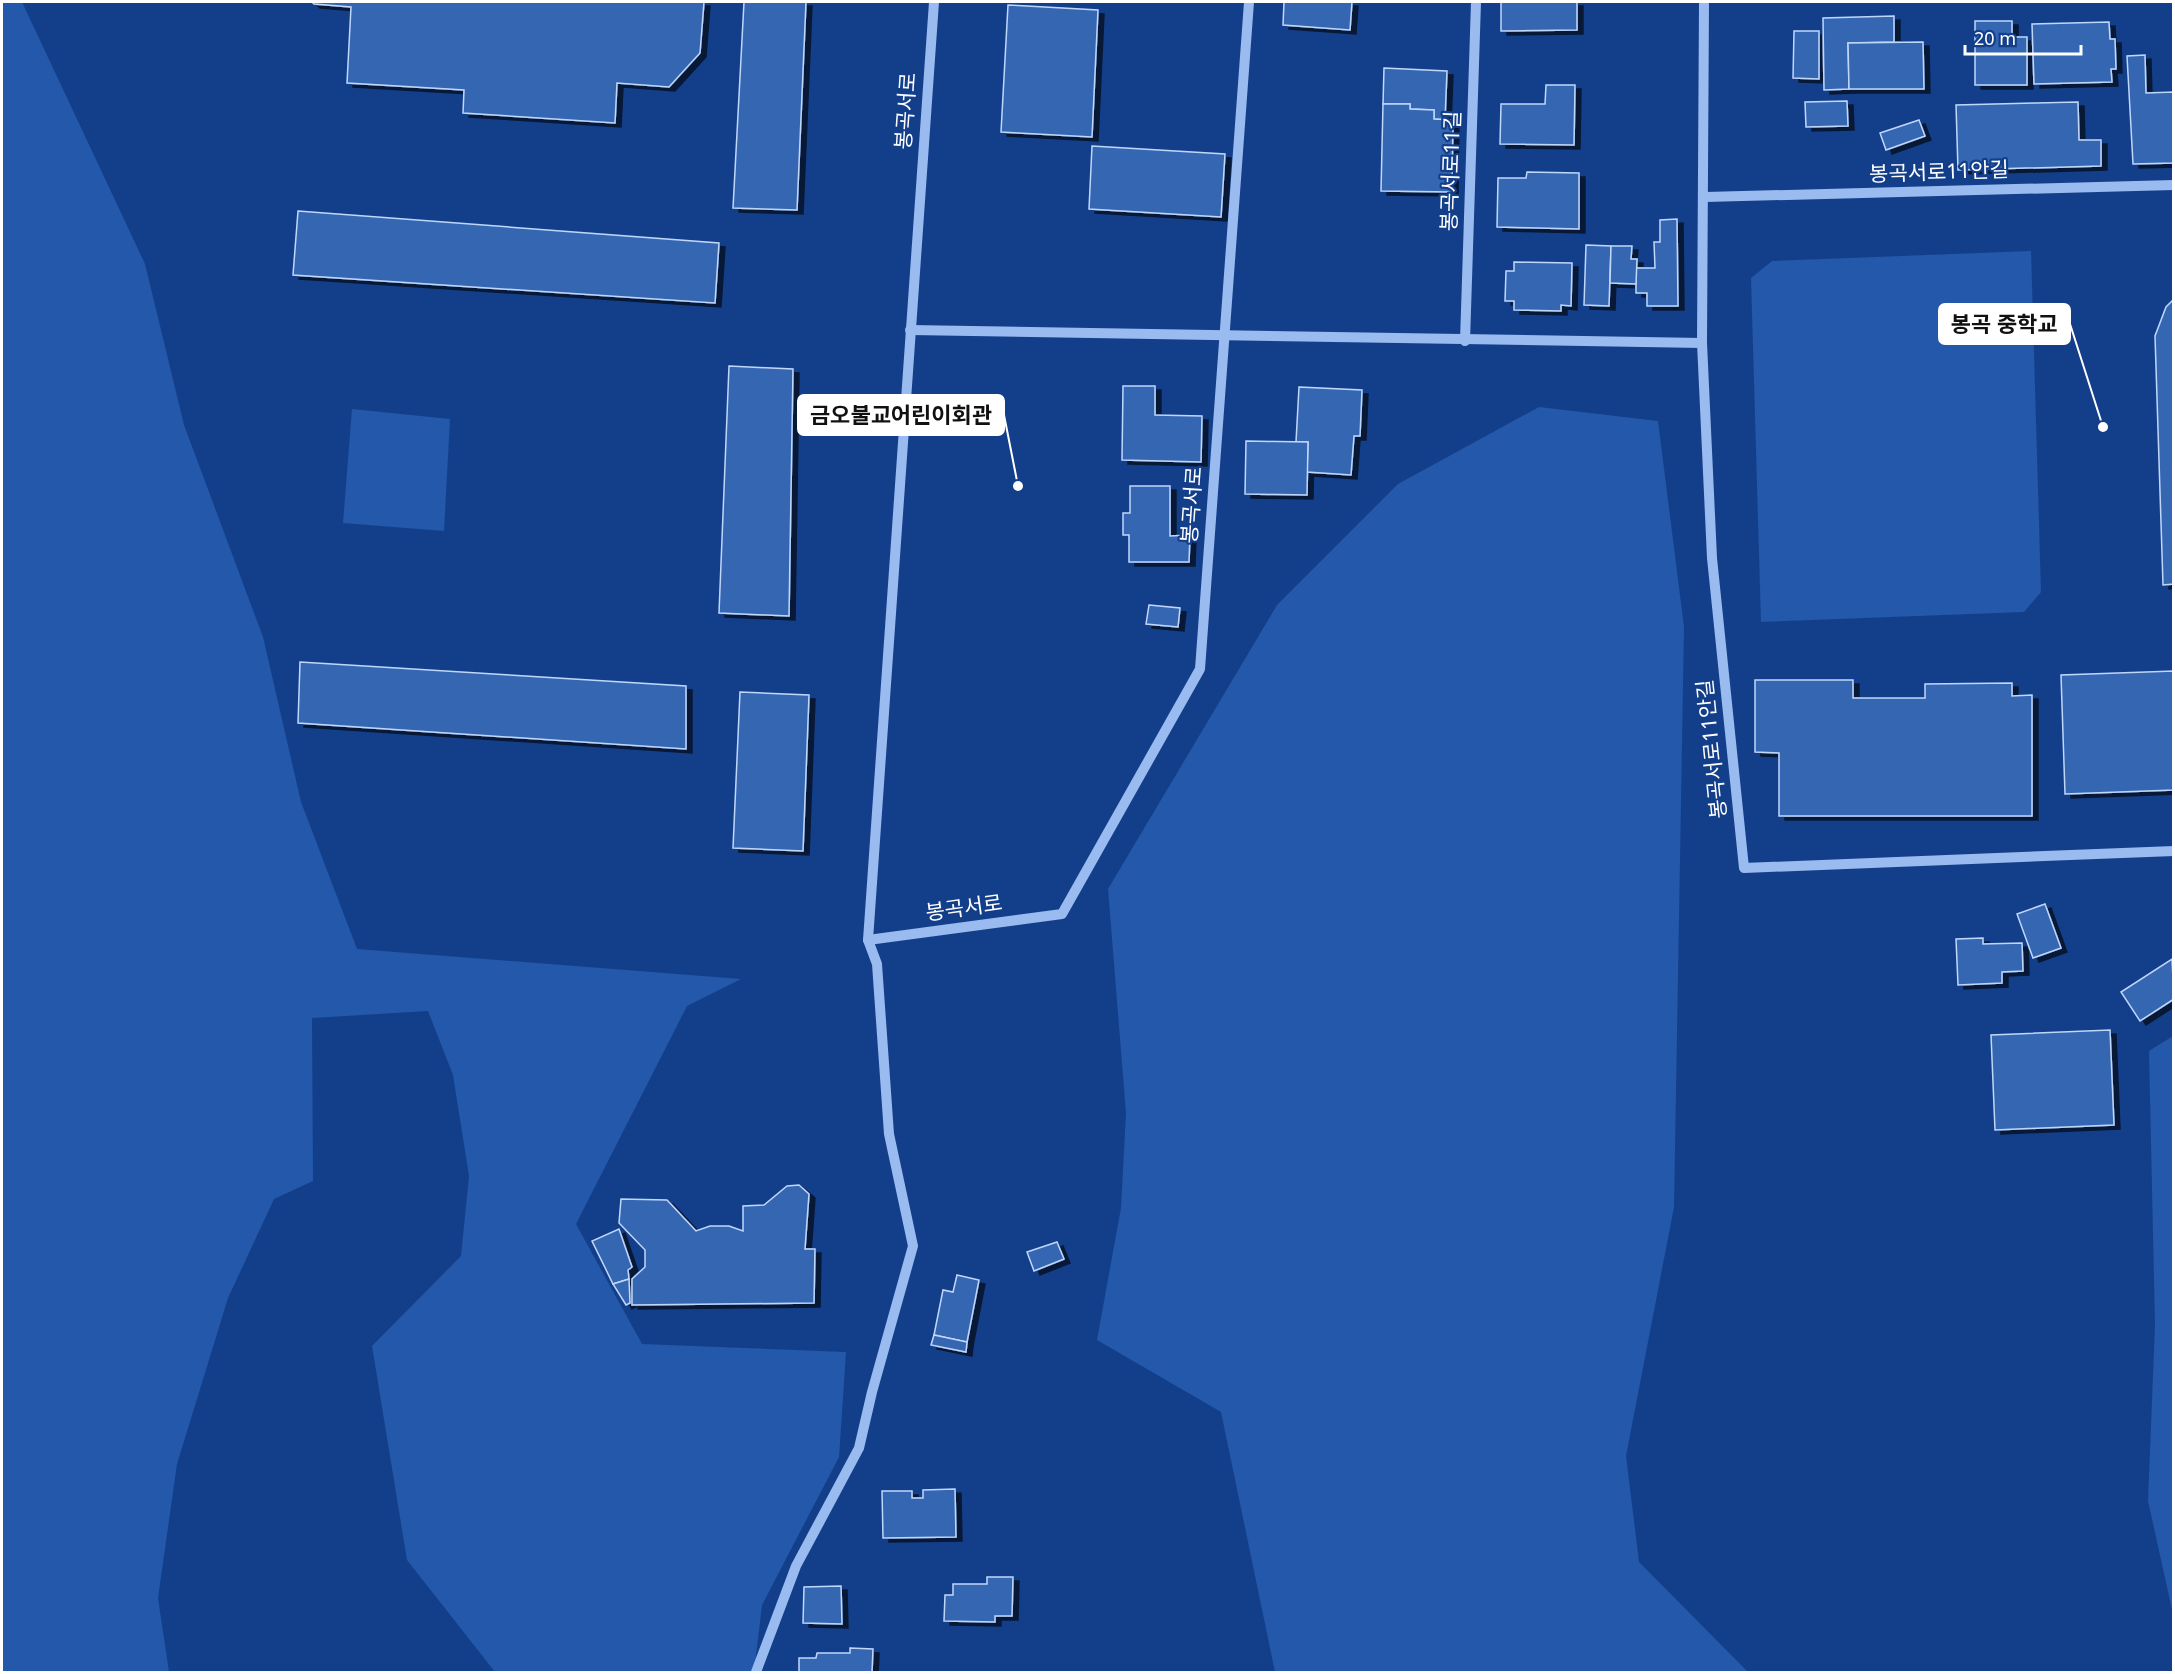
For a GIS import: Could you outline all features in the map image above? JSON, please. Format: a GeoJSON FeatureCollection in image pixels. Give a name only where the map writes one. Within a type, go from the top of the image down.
{"type":"FeatureCollection","features":[{"type":"Feature","properties":{"kind":"street","name":"봉곡서로"},"geometry":{"type":"LineString","coordinates":[[934,2],[868,940],[1062,914],[1200,669],[1249,2]]}},
{"type":"Feature","properties":{"kind":"street","name":"봉곡서로11길"},"geometry":{"type":"LineString","coordinates":[[1465,341],[1476,2]]}},
{"type":"Feature","properties":{"kind":"street","name":"봉곡서로11안길"},"geometry":{"type":"LineString","coordinates":[[1704,2],[1705,197],[1702,343],[1712,558],[1744,868],[2174,851]]}},
{"type":"Feature","properties":{"kind":"street","name":"봉곡서로11안길"},"geometry":{"type":"LineString","coordinates":[[1705,197],[2174,185]]}},
{"type":"Feature","properties":{"kind":"street"},"geometry":{"type":"LineString","coordinates":[[910,330],[1465,341],[1702,343]]}},
{"type":"Feature","properties":{"kind":"street"},"geometry":{"type":"LineString","coordinates":[[756,1672],[796,1566],[859,1448],[872,1392],[913,1246],[889,1134],[876,964],[868,940]]}},
{"type":"Feature","properties":{"kind":"shaded area"},"geometry":{"type":"Polygon","coordinates":[[[2,2],[22,2],[145,264],[184,425],[263,637],[301,802],[357,949],[741,979],[687,1006],[576,1224],[642,1344],[846,1352],[839,1457],[762,1605],[754,1672],[495,1672],[407,1560],[372,1346],[461,1256],[469,1176],[453,1075],[428,1011],[312,1018],[313,1181],[274,1199],[228,1298],[177,1464],[158,1598],[169,1672],[2,1672],[2,2]]]}},
{"type":"Feature","properties":{"kind":"shaded area"},"geometry":{"type":"Polygon","coordinates":[[[2031,251],[2041,592],[2024,612],[1761,622],[1751,278],[1772,261],[2031,251]]]}},
{"type":"Feature","properties":{"kind":"shaded area"},"geometry":{"type":"Polygon","coordinates":[[[1539,407],[1658,421],[1684,627],[1674,1207],[1626,1456],[1639,1562],[1748,1672],[1275,1672],[1221,1412],[1097,1340],[1121,1208],[1126,1113],[1108,889],[1277,605],[1398,484],[1539,407]]]}},
{"type":"Feature","properties":{"kind":"shaded area"},"geometry":{"type":"Polygon","coordinates":[[[352,409],[450,419],[444,531],[343,523],[352,409]]]}},
{"type":"Feature","properties":{"kind":"shaded area"},"geometry":{"type":"Polygon","coordinates":[[[2173,1036],[2173,1614],[2148,1501],[2155,1325],[2149,1051],[2173,1036]]]}},
{"type":"Feature","properties":{"kind":"building"},"geometry":{"type":"Polygon","coordinates":[[[312,2],[704,2],[700,53],[669,87],[617,83],[615,123],[463,113],[464,90],[347,83],[351,7],[312,2]]]}},
{"type":"Feature","properties":{"kind":"building"},"geometry":{"type":"Polygon","coordinates":[[[744,2],[806,2],[797,210],[733,208],[744,2]]]}},
{"type":"Feature","properties":{"kind":"building"},"geometry":{"type":"Polygon","coordinates":[[[1284,2],[1352,2],[1350,30],[1283,25],[1284,2]]]}},
{"type":"Feature","properties":{"kind":"building"},"geometry":{"type":"Polygon","coordinates":[[[1501,2],[1577,2],[1577,30],[1501,31],[1501,2]]]}},
{"type":"Feature","properties":{"kind":"building"},"geometry":{"type":"Polygon","coordinates":[[[1008,5],[1098,10],[1092,137],[1001,132],[1008,5]]]}},
{"type":"Feature","properties":{"kind":"building"},"geometry":{"type":"Polygon","coordinates":[[[1894,16],[1894,42],[1848,43],[1849,89],[1824,90],[1823,18],[1894,16]]]}},
{"type":"Feature","properties":{"kind":"building"},"geometry":{"type":"Polygon","coordinates":[[[1975,21],[2012,21],[2012,37],[2027,37],[2027,85],[1975,85],[1975,21]]]}},
{"type":"Feature","properties":{"kind":"building"},"geometry":{"type":"Polygon","coordinates":[[[2109,22],[2110,39],[2115,39],[2116,69],[2111,69],[2112,82],[2034,84],[2032,24],[2109,22]]]}},
{"type":"Feature","properties":{"kind":"building"},"geometry":{"type":"Polygon","coordinates":[[[1794,31],[1819,31],[1819,79],[1793,78],[1794,31]]]}},
{"type":"Feature","properties":{"kind":"building"},"geometry":{"type":"Polygon","coordinates":[[[1923,42],[1924,89],[1849,89],[1848,43],[1923,42]]]}},
{"type":"Feature","properties":{"kind":"building"},"geometry":{"type":"Polygon","coordinates":[[[2145,55],[2146,93],[2174,92],[2174,163],[2133,164],[2127,56],[2145,55]]]}},
{"type":"Feature","properties":{"kind":"building"},"geometry":{"type":"Polygon","coordinates":[[[1384,68],[1447,71],[1445,120],[1434,119],[1434,110],[1410,109],[1410,104],[1383,104],[1384,68]]]}},
{"type":"Feature","properties":{"kind":"building"},"geometry":{"type":"Polygon","coordinates":[[[1546,85],[1575,85],[1574,145],[1500,144],[1501,104],[1545,104],[1546,85]]]}},
{"type":"Feature","properties":{"kind":"building"},"geometry":{"type":"Polygon","coordinates":[[[1847,101],[1848,126],[1806,127],[1805,102],[1847,101]]]}},
{"type":"Feature","properties":{"kind":"building"},"geometry":{"type":"Polygon","coordinates":[[[2078,102],[2079,140],[2101,140],[2101,166],[1958,170],[1956,105],[2078,102]]]}},
{"type":"Feature","properties":{"kind":"building"},"geometry":{"type":"Polygon","coordinates":[[[1383,104],[1410,104],[1410,109],[1434,110],[1434,119],[1453,120],[1452,192],[1381,191],[1383,104]]]}},
{"type":"Feature","properties":{"kind":"building"},"geometry":{"type":"Polygon","coordinates":[[[1919,120],[1925,136],[1886,150],[1880,133],[1919,120]]]}},
{"type":"Feature","properties":{"kind":"building"},"geometry":{"type":"Polygon","coordinates":[[[1092,146],[1225,154],[1221,217],[1089,209],[1092,146]]]}},
{"type":"Feature","properties":{"kind":"building"},"geometry":{"type":"Polygon","coordinates":[[[1527,172],[1579,173],[1579,229],[1497,227],[1498,178],[1526,178],[1527,172]]]}},
{"type":"Feature","properties":{"kind":"building"},"geometry":{"type":"Polygon","coordinates":[[[298,211],[719,243],[715,303],[293,275],[298,211]]]}},
{"type":"Feature","properties":{"kind":"building"},"geometry":{"type":"Polygon","coordinates":[[[1677,219],[1678,306],[1647,306],[1647,293],[1636,293],[1636,268],[1655,268],[1654,242],[1660,242],[1660,220],[1677,219]]]}},
{"type":"Feature","properties":{"kind":"building"},"geometry":{"type":"Polygon","coordinates":[[[1586,245],[1611,246],[1609,306],[1584,305],[1586,245]]]}},
{"type":"Feature","properties":{"kind":"building"},"geometry":{"type":"Polygon","coordinates":[[[1611,246],[1632,246],[1631,259],[1637,259],[1636,284],[1610,283],[1611,246]]]}},
{"type":"Feature","properties":{"kind":"building"},"geometry":{"type":"Polygon","coordinates":[[[1514,262],[1572,263],[1571,306],[1561,305],[1561,311],[1514,310],[1514,301],[1505,301],[1506,271],[1514,271],[1514,262]]]}},
{"type":"Feature","properties":{"kind":"building"},"geometry":{"type":"Polygon","coordinates":[[[2174,299],[2174,584],[2163,585],[2155,336],[2166,307],[2174,299]]]}},
{"type":"Feature","properties":{"kind":"building"},"geometry":{"type":"Polygon","coordinates":[[[729,366],[793,369],[789,616],[719,613],[729,366]]]}},
{"type":"Feature","properties":{"kind":"building"},"geometry":{"type":"Polygon","coordinates":[[[1123,386],[1155,386],[1155,415],[1202,416],[1201,462],[1122,460],[1123,386]]]}},
{"type":"Feature","properties":{"kind":"building"},"geometry":{"type":"Polygon","coordinates":[[[1299,387],[1362,390],[1360,436],[1354,436],[1351,475],[1307,472],[1308,442],[1296,442],[1299,387]]]}},
{"type":"Feature","properties":{"kind":"building"},"geometry":{"type":"Polygon","coordinates":[[[1246,441],[1308,442],[1307,495],[1245,494],[1246,441]]]}},
{"type":"Feature","properties":{"kind":"building"},"geometry":{"type":"Polygon","coordinates":[[[1130,486],[1170,486],[1170,536],[1190,535],[1189,562],[1129,562],[1129,535],[1123,535],[1123,513],[1130,513],[1130,486]]]}},
{"type":"Feature","properties":{"kind":"building"},"geometry":{"type":"Polygon","coordinates":[[[1149,605],[1180,608],[1178,627],[1146,624],[1149,605]]]}},
{"type":"Feature","properties":{"kind":"building"},"geometry":{"type":"Polygon","coordinates":[[[300,662],[686,686],[686,749],[298,723],[300,662]]]}},
{"type":"Feature","properties":{"kind":"building"},"geometry":{"type":"Polygon","coordinates":[[[2174,671],[2174,790],[2065,794],[2061,675],[2174,671]]]}},
{"type":"Feature","properties":{"kind":"building"},"geometry":{"type":"Polygon","coordinates":[[[1755,680],[1853,680],[1853,698],[1925,698],[1925,684],[2012,683],[2012,696],[2032,695],[2032,816],[1779,816],[1779,753],[1755,752],[1755,680]]]}},
{"type":"Feature","properties":{"kind":"building"},"geometry":{"type":"Polygon","coordinates":[[[740,692],[809,695],[803,851],[733,848],[740,692]]]}},
{"type":"Feature","properties":{"kind":"building"},"geometry":{"type":"Polygon","coordinates":[[[2045,904],[2061,948],[2033,958],[2017,914],[2045,904]]]}},
{"type":"Feature","properties":{"kind":"building"},"geometry":{"type":"Polygon","coordinates":[[[1983,938],[1983,944],[2022,943],[2023,971],[2002,972],[2002,983],[1958,985],[1956,939],[1983,938]]]}},
{"type":"Feature","properties":{"kind":"building"},"geometry":{"type":"Polygon","coordinates":[[[2172,959],[2174,999],[2140,1021],[2121,992],[2172,959]]]}},
{"type":"Feature","properties":{"kind":"building"},"geometry":{"type":"Polygon","coordinates":[[[2110,1030],[2114,1125],[1995,1130],[1991,1035],[2110,1030]]]}},
{"type":"Feature","properties":{"kind":"building"},"geometry":{"type":"Polygon","coordinates":[[[799,1185],[809,1194],[805,1249],[815,1249],[814,1303],[632,1305],[632,1279],[645,1267],[645,1250],[619,1223],[621,1199],[667,1200],[696,1231],[710,1226],[729,1226],[743,1231],[743,1206],[764,1205],[787,1186],[799,1185]]]}},
{"type":"Feature","properties":{"kind":"building"},"geometry":{"type":"Polygon","coordinates":[[[619,1229],[632,1267],[628,1270],[629,1279],[613,1284],[592,1241],[619,1229]]]}},
{"type":"Feature","properties":{"kind":"building"},"geometry":{"type":"Polygon","coordinates":[[[1057,1242],[1064,1259],[1034,1271],[1027,1252],[1057,1242]]]}},
{"type":"Feature","properties":{"kind":"building"},"geometry":{"type":"Polygon","coordinates":[[[957,1275],[979,1280],[967,1342],[934,1335],[943,1290],[953,1292],[957,1275]]]}},
{"type":"Feature","properties":{"kind":"building"},"geometry":{"type":"Polygon","coordinates":[[[629,1279],[630,1303],[626,1305],[613,1284],[629,1279]]]}},
{"type":"Feature","properties":{"kind":"building"},"geometry":{"type":"Polygon","coordinates":[[[934,1335],[967,1342],[966,1352],[931,1345],[934,1335]]]}},
{"type":"Feature","properties":{"kind":"building"},"geometry":{"type":"Polygon","coordinates":[[[955,1489],[956,1537],[883,1538],[882,1491],[912,1491],[912,1498],[923,1498],[923,1490],[955,1489]]]}},
{"type":"Feature","properties":{"kind":"building"},"geometry":{"type":"Polygon","coordinates":[[[987,1577],[1013,1577],[1012,1616],[995,1616],[995,1622],[944,1621],[945,1595],[953,1595],[953,1584],[987,1584],[987,1577]]]}},
{"type":"Feature","properties":{"kind":"building"},"geometry":{"type":"Polygon","coordinates":[[[841,1586],[842,1624],[803,1623],[804,1587],[841,1586]]]}},
{"type":"Feature","properties":{"kind":"building"},"geometry":{"type":"Polygon","coordinates":[[[850,1648],[873,1649],[872,1672],[799,1672],[799,1658],[816,1658],[817,1653],[850,1653],[850,1648]]]}},
{"type":"Feature","properties":{"kind":"place","name":"봉곡 중학교"},"geometry":{"type":"Point","coordinates":[2103,427]}},
{"type":"Feature","properties":{"kind":"place","name":"금오불교어린이회관"},"geometry":{"type":"Point","coordinates":[1018,486]}}]}
